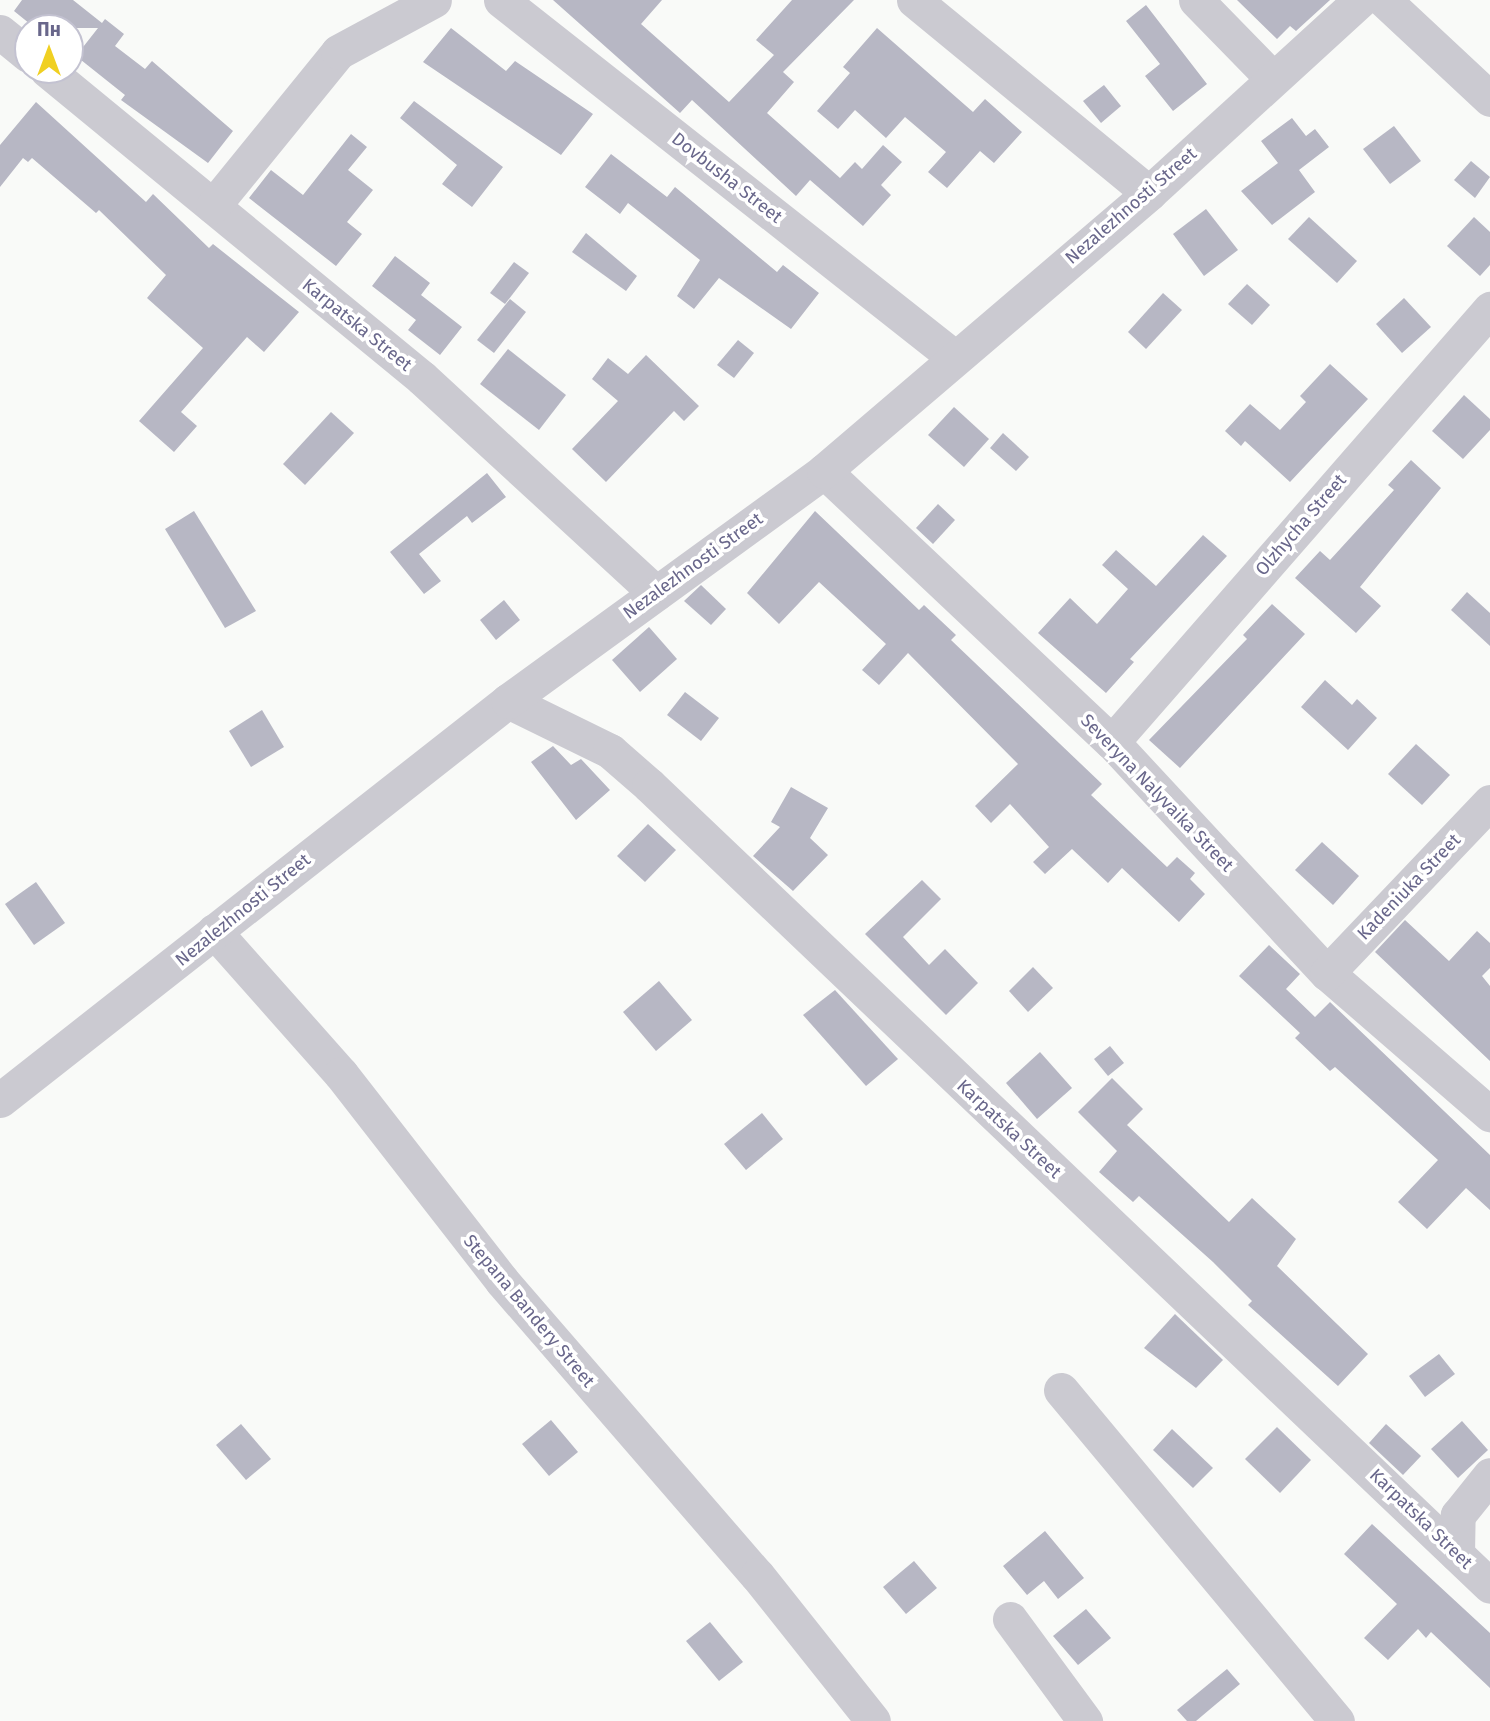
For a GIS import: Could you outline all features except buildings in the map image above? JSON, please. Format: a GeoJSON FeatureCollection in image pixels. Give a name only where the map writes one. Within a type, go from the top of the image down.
{"type":"FeatureCollection","features":[{"type":"Feature","properties":{"kind":"street"},"geometry":{"type":"LineString","coordinates":[[213,206],[338,52],[434,0]]}},
{"type":"Feature","properties":{"kind":"street","name":"Dovbusha Street"},"geometry":{"type":"LineString","coordinates":[[500,0],[954,357]]}},
{"type":"Feature","properties":{"kind":"street"},"geometry":{"type":"LineString","coordinates":[[914,0],[1149,193]]}},
{"type":"Feature","properties":{"kind":"street"},"geometry":{"type":"LineString","coordinates":[[1196,0],[1272,78]]}},
{"type":"Feature","properties":{"kind":"street","name":"Nezalezhnosti Street"},"geometry":{"type":"LineString","coordinates":[[0,1100],[508,701],[824,471],[954,357],[1149,193],[1360,0]]}},
{"type":"Feature","properties":{"kind":"street"},"geometry":{"type":"LineString","coordinates":[[1384,0],[1490,99]]}},
{"type":"Feature","properties":{"kind":"street"},"geometry":{"type":"LineString","coordinates":[[0,32],[14,44]]}},
{"type":"Feature","properties":{"kind":"street","name":"Karpatska Street"},"geometry":{"type":"LineString","coordinates":[[64,84],[422,377],[656,593]]}},
{"type":"Feature","properties":{"kind":"street","name":"Olzhycha Street"},"geometry":{"type":"LineString","coordinates":[[1112,742],[1490,309]]}},
{"type":"Feature","properties":{"kind":"street","name":"Severyna Nalyvaika Street"},"geometry":{"type":"LineString","coordinates":[[824,471],[1112,742],[1327,973],[1490,1114]]}},
{"type":"Feature","properties":{"kind":"street","name":"Karpatska Street"},"geometry":{"type":"LineString","coordinates":[[508,701],[610,751],[649,785],[1490,1586]]}},
{"type":"Feature","properties":{"kind":"street","name":"Kadeniuka Street"},"geometry":{"type":"LineString","coordinates":[[1327,973],[1490,802]]}},
{"type":"Feature","properties":{"kind":"street","name":"Stepana Bandery Street"},"geometry":{"type":"LineString","coordinates":[[214,930],[341,1074],[502,1281],[757,1575],[873,1721]]}},
{"type":"Feature","properties":{"kind":"street"},"geometry":{"type":"LineString","coordinates":[[1061,1390],[1336,1721]]}},
{"type":"Feature","properties":{"kind":"street"},"geometry":{"type":"LineString","coordinates":[[1457,1554],[1458,1515],[1490,1475]]}},
{"type":"Feature","properties":{"kind":"street"},"geometry":{"type":"LineString","coordinates":[[1010,1619],[1085,1721]]}}]}
